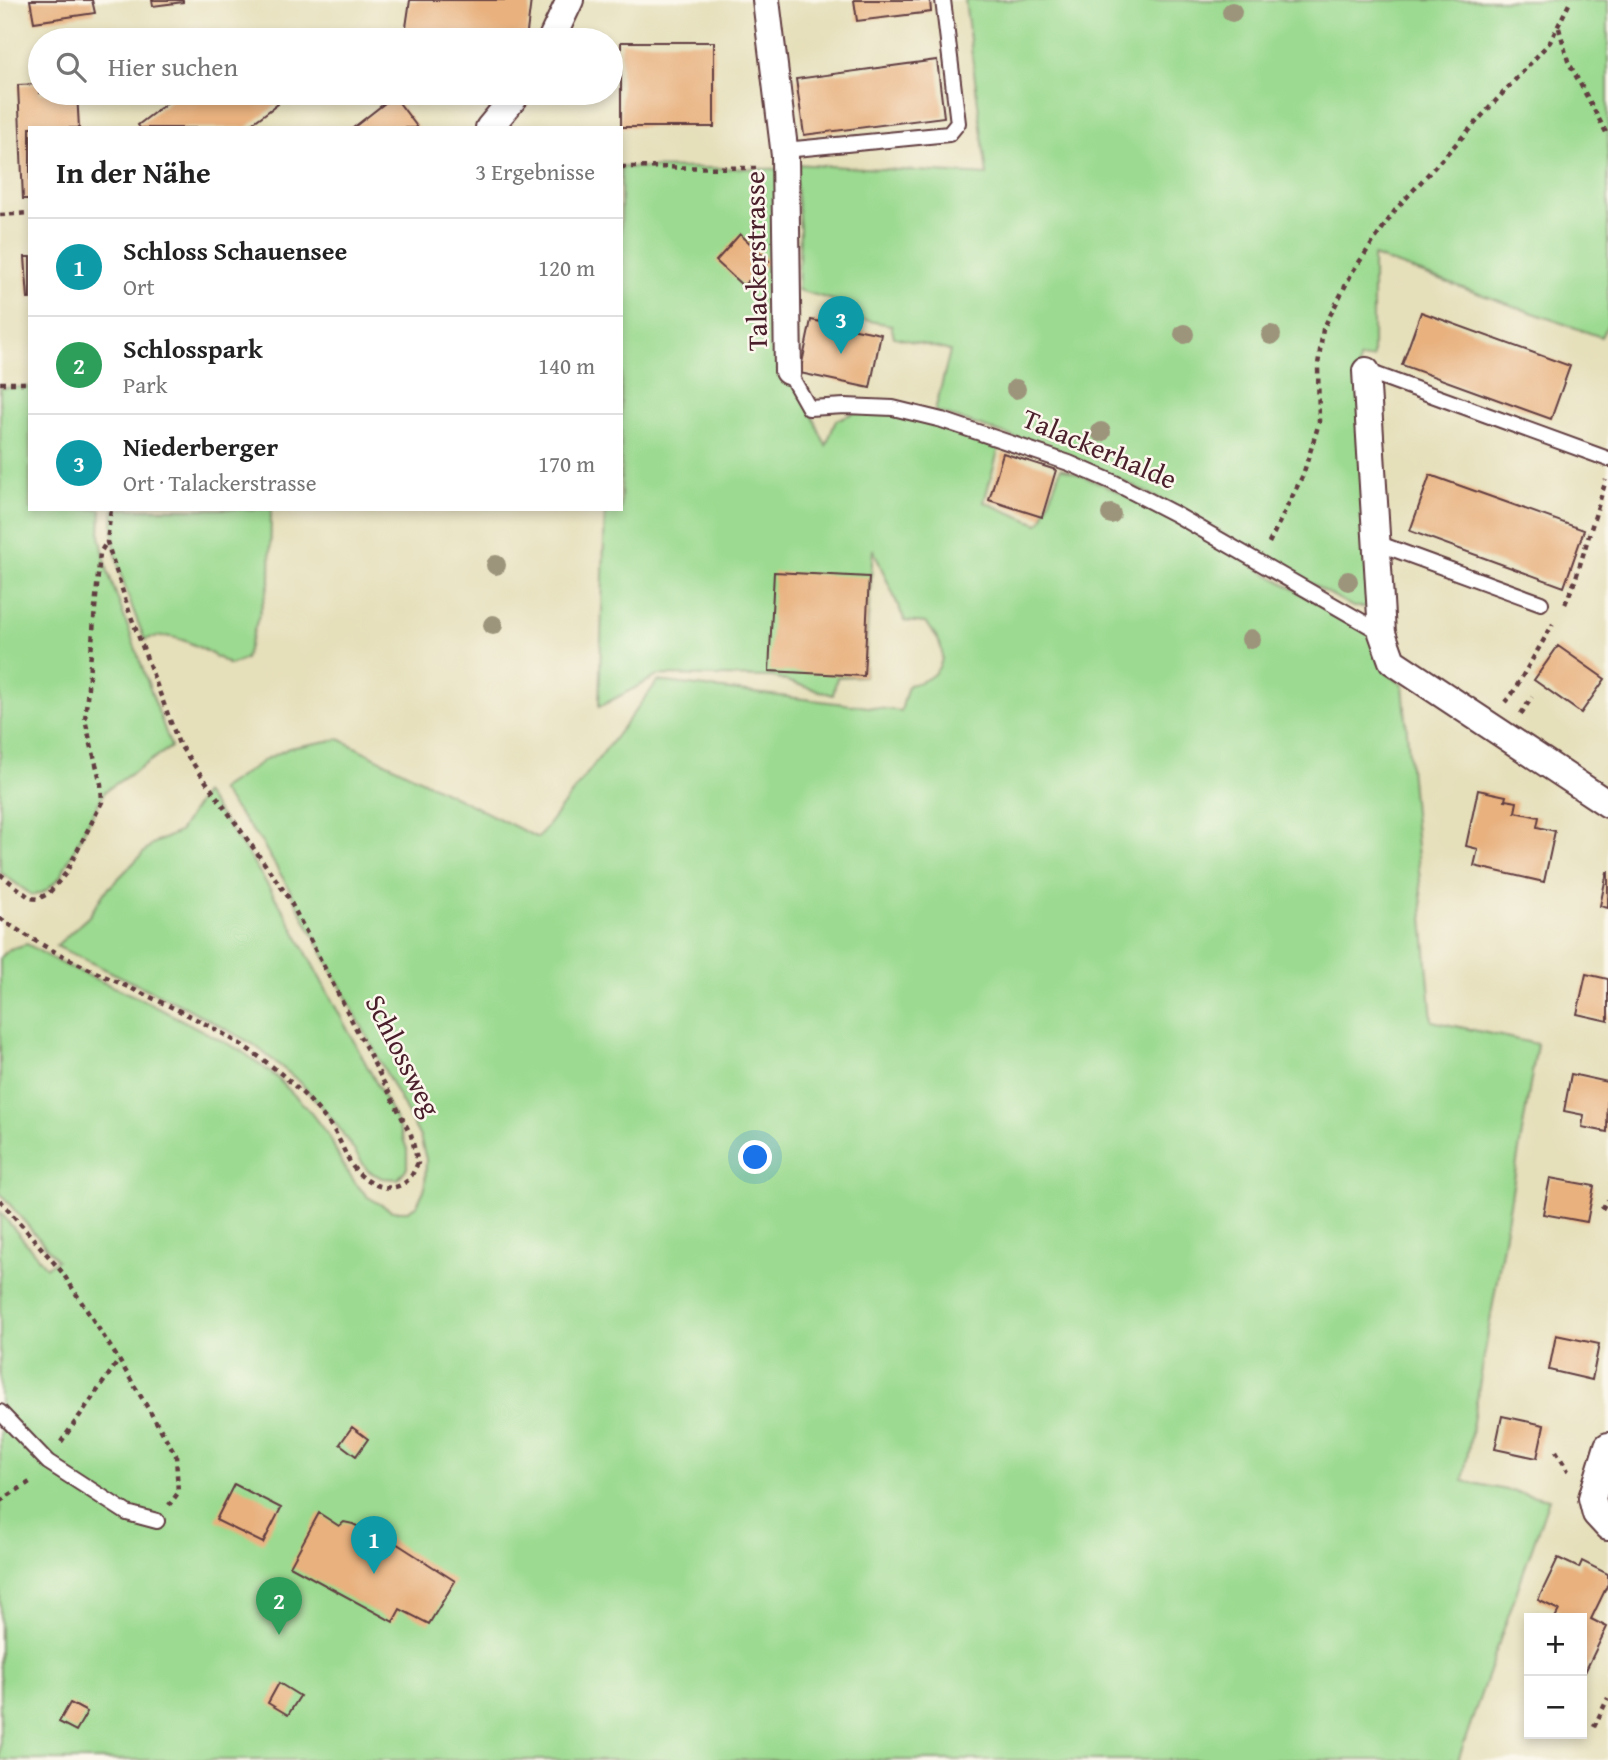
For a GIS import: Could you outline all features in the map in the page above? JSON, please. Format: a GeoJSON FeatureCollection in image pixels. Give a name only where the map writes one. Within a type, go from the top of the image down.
{"type":"FeatureCollection","features":[{"type":"Feature","properties":{"kind":"street"},"geometry":{"type":"LineString","coordinates":[[557,28],[570,0]]}},
{"type":"Feature","properties":{"kind":"street","name":"Talackerstrasse"},"geometry":{"type":"LineString","coordinates":[[766,0],[785,160],[788,371]]}},
{"type":"Feature","properties":{"kind":"street"},"geometry":{"type":"LineString","coordinates":[[491,126],[508,105]]}},
{"type":"Feature","properties":{"kind":"street"},"geometry":{"type":"LineString","coordinates":[[1366,371],[1382,633],[1392,660],[1608,804]]}},
{"type":"Feature","properties":{"kind":"street"},"geometry":{"type":"LineString","coordinates":[[1608,1446],[1592,1498],[1596,1514],[1608,1527]]}},
{"type":"Feature","properties":{"kind":"lane","name":"Talackerstrasse"},"geometry":{"type":"LineString","coordinates":[[785,160],[949,134],[958,123],[943,0]]}},
{"type":"Feature","properties":{"kind":"lane","name":"Talackerhalde"},"geometry":{"type":"LineString","coordinates":[[788,371],[809,408],[893,408],[942,419],[1044,454],[1115,483],[1175,514],[1382,633]]}},
{"type":"Feature","properties":{"kind":"lane"},"geometry":{"type":"LineString","coordinates":[[1366,371],[1608,460]]}},
{"type":"Feature","properties":{"kind":"lane"},"geometry":{"type":"LineString","coordinates":[[1377,543],[1541,603]]}},
{"type":"Feature","properties":{"kind":"lane"},"geometry":{"type":"LineString","coordinates":[[0,1412],[48,1462],[127,1513],[157,1521]]}},
{"type":"Feature","properties":{"kind":"path"},"geometry":{"type":"LineString","coordinates":[[1260,562],[1303,475],[1319,423],[1318,365],[1323,329],[1353,271],[1396,209],[1550,42],[1571,0]]}},
{"type":"Feature","properties":{"kind":"path"},"geometry":{"type":"LineString","coordinates":[[1559,27],[1568,61],[1608,136]]}},
{"type":"Feature","properties":{"kind":"path"},"geometry":{"type":"LineString","coordinates":[[623,167],[785,160]]}},
{"type":"Feature","properties":{"kind":"path"},"geometry":{"type":"LineString","coordinates":[[0,215],[28,213]]}},
{"type":"Feature","properties":{"kind":"path"},"geometry":{"type":"LineString","coordinates":[[0,383],[28,383]]}},
{"type":"Feature","properties":{"kind":"path","name":"Schlossweg"},"geometry":{"type":"LineString","coordinates":[[0,918],[49,949],[97,974],[191,1016],[250,1048],[299,1090],[332,1129],[353,1167],[372,1185],[395,1188],[409,1180],[418,1163],[411,1135],[287,895],[179,744],[129,611],[107,542],[111,511]]}},
{"type":"Feature","properties":{"kind":"path"},"geometry":{"type":"LineString","coordinates":[[0,874],[30,898],[38,899],[49,893],[66,873],[103,803],[85,720],[100,553],[107,542]]}},
{"type":"Feature","properties":{"kind":"path"},"geometry":{"type":"LineString","coordinates":[[0,1200],[62,1272],[176,1455],[178,1493],[157,1521]]}},
{"type":"Feature","properties":{"kind":"path"},"geometry":{"type":"LineString","coordinates":[[1602,1209],[1608,1200]]}},
{"type":"Feature","properties":{"kind":"path"},"geometry":{"type":"LineString","coordinates":[[0,1501],[33,1481],[119,1360]]}},
{"type":"Feature","properties":{"kind":"path"},"geometry":{"type":"LineString","coordinates":[[1594,1727],[1608,1698]]}},
{"type":"Feature","properties":{"kind":"green space"},"geometry":{"type":"Polygon","coordinates":[[[965,0],[1608,0],[1608,324],[1601,337],[1373,256],[1373,358],[1359,359],[1369,607],[1353,607],[1188,514],[1086,464],[1030,442],[935,411],[950,351],[894,337],[891,325],[843,316],[840,302],[798,290],[800,229],[794,164],[987,175],[965,0]]]}},
{"type":"Feature","properties":{"kind":"green space"},"geometry":{"type":"Polygon","coordinates":[[[623,167],[786,169],[788,371],[826,446],[836,420],[858,411],[896,413],[1000,444],[984,502],[1038,524],[1042,520],[1061,468],[1167,516],[1371,636],[1381,665],[1403,685],[1432,1021],[1537,1044],[1463,1481],[1549,1499],[1458,1760],[0,1760],[0,1212],[46,1267],[57,1260],[0,1193],[0,958],[10,949],[27,944],[62,964],[143,1000],[240,1050],[274,1075],[307,1108],[330,1138],[342,1164],[368,1197],[392,1211],[408,1211],[417,1205],[425,1188],[426,1159],[420,1137],[287,885],[262,843],[220,790],[266,759],[289,748],[339,739],[538,838],[658,681],[901,711],[908,685],[931,676],[938,669],[942,652],[934,633],[925,623],[905,621],[873,549],[864,676],[837,677],[833,695],[773,677],[659,675],[599,707],[605,511],[623,511],[623,167]]]}},
{"type":"Feature","properties":{"kind":"green space"},"geometry":{"type":"Polygon","coordinates":[[[28,387],[28,511],[101,511],[100,536],[108,572],[171,747],[105,791],[60,877],[44,891],[32,895],[0,872],[0,388],[28,387]]]}},
{"type":"Feature","properties":{"kind":"green space"},"geometry":{"type":"Polygon","coordinates":[[[114,511],[271,511],[270,580],[245,659],[230,665],[189,642],[166,636],[145,640],[117,559],[114,511]]]}},
{"type":"Feature","properties":{"kind":"green space"},"geometry":{"type":"Polygon","coordinates":[[[204,793],[248,854],[285,913],[395,1118],[407,1149],[407,1168],[398,1179],[382,1178],[368,1171],[337,1125],[300,1082],[253,1044],[187,1008],[56,946],[89,916],[104,893],[152,844],[179,832],[204,793]]]}},
{"type":"Feature","properties":{"kind":"building"},"geometry":{"type":"Polygon","coordinates":[[[30,0],[92,0],[95,13],[34,22],[30,0]]]}},
{"type":"Feature","properties":{"kind":"building"},"geometry":{"type":"Polygon","coordinates":[[[152,0],[183,0],[183,2],[153,6],[152,0]]]}},
{"type":"Feature","properties":{"kind":"building"},"geometry":{"type":"Polygon","coordinates":[[[410,0],[531,0],[528,28],[406,28],[410,0]]]}},
{"type":"Feature","properties":{"kind":"building"},"geometry":{"type":"Polygon","coordinates":[[[854,0],[930,0],[931,12],[857,21],[854,0]]]}},
{"type":"Feature","properties":{"kind":"building"},"geometry":{"type":"Polygon","coordinates":[[[623,42],[714,42],[714,127],[621,126],[623,42]]]}},
{"type":"Feature","properties":{"kind":"building"},"geometry":{"type":"Polygon","coordinates":[[[937,60],[944,117],[804,135],[796,79],[937,60]]]}},
{"type":"Feature","properties":{"kind":"building"},"geometry":{"type":"Polygon","coordinates":[[[18,85],[28,85],[28,105],[78,105],[79,126],[28,126],[28,199],[23,199],[18,85]]]}},
{"type":"Feature","properties":{"kind":"building"},"geometry":{"type":"Polygon","coordinates":[[[164,105],[277,105],[249,126],[138,125],[164,105]]]}},
{"type":"Feature","properties":{"kind":"building"},"geometry":{"type":"Polygon","coordinates":[[[382,105],[401,105],[416,126],[356,126],[382,105]]]}},
{"type":"Feature","properties":{"kind":"building"},"geometry":{"type":"Polygon","coordinates":[[[740,234],[769,261],[743,286],[716,261],[740,234]]]}},
{"type":"Feature","properties":{"kind":"building"},"geometry":{"type":"Polygon","coordinates":[[[25,257],[28,257],[28,299],[25,257]]]}},
{"type":"Feature","properties":{"kind":"building"},"geometry":{"type":"Polygon","coordinates":[[[1421,312],[1570,366],[1551,419],[1402,365],[1421,312]]]}},
{"type":"Feature","properties":{"kind":"building"},"geometry":{"type":"Polygon","coordinates":[[[811,320],[881,334],[870,388],[800,373],[811,320]]]}},
{"type":"Feature","properties":{"kind":"building"},"geometry":{"type":"Polygon","coordinates":[[[1003,453],[1056,470],[1042,517],[989,500],[1003,453]]]}},
{"type":"Feature","properties":{"kind":"building"},"geometry":{"type":"Polygon","coordinates":[[[1430,475],[1584,530],[1564,587],[1410,531],[1430,475]]]}},
{"type":"Feature","properties":{"kind":"building"},"geometry":{"type":"Polygon","coordinates":[[[774,572],[869,577],[864,676],[769,671],[774,572]]]}},
{"type":"Feature","properties":{"kind":"building"},"geometry":{"type":"Polygon","coordinates":[[[1558,646],[1605,679],[1581,713],[1534,680],[1558,646]]]}},
{"type":"Feature","properties":{"kind":"building"},"geometry":{"type":"Polygon","coordinates":[[[1478,790],[1506,796],[1505,800],[1517,802],[1515,812],[1539,817],[1537,827],[1555,831],[1544,882],[1474,866],[1478,849],[1466,846],[1478,790]]]}},
{"type":"Feature","properties":{"kind":"building"},"geometry":{"type":"Polygon","coordinates":[[[1608,872],[1608,908],[1600,906],[1608,872]]]}},
{"type":"Feature","properties":{"kind":"building"},"geometry":{"type":"Polygon","coordinates":[[[1586,974],[1608,979],[1608,1021],[1577,1014],[1586,974]]]}},
{"type":"Feature","properties":{"kind":"building"},"geometry":{"type":"Polygon","coordinates":[[[1571,1074],[1608,1082],[1607,1132],[1582,1127],[1584,1115],[1564,1111],[1571,1074]]]}},
{"type":"Feature","properties":{"kind":"building"},"geometry":{"type":"Polygon","coordinates":[[[1550,1178],[1594,1186],[1587,1222],[1543,1214],[1550,1178]]]}},
{"type":"Feature","properties":{"kind":"building"},"geometry":{"type":"Polygon","coordinates":[[[1556,1335],[1599,1344],[1592,1380],[1549,1370],[1556,1335]]]}},
{"type":"Feature","properties":{"kind":"building"},"geometry":{"type":"Polygon","coordinates":[[[1502,1416],[1544,1425],[1537,1458],[1495,1449],[1502,1416]]]}},
{"type":"Feature","properties":{"kind":"building"},"geometry":{"type":"Polygon","coordinates":[[[352,1427],[368,1439],[356,1456],[340,1444],[352,1427]]]}},
{"type":"Feature","properties":{"kind":"building"},"geometry":{"type":"Polygon","coordinates":[[[234,1484],[281,1508],[263,1543],[216,1520],[234,1484]]]}},
{"type":"Feature","properties":{"kind":"building"},"geometry":{"type":"Polygon","coordinates":[[[319,1513],[339,1526],[344,1522],[374,1535],[377,1531],[455,1581],[429,1624],[400,1609],[393,1622],[290,1566],[319,1513]]]}},
{"type":"Feature","properties":{"kind":"building"},"geometry":{"type":"Polygon","coordinates":[[[1558,1558],[1579,1568],[1582,1561],[1608,1574],[1608,1584],[1591,1619],[1607,1627],[1587,1668],[1587,1613],[1558,1613],[1559,1610],[1538,1600],[1558,1558]]]}},
{"type":"Feature","properties":{"kind":"building"},"geometry":{"type":"Polygon","coordinates":[[[279,1683],[300,1696],[288,1715],[268,1703],[279,1683]]]}},
{"type":"Feature","properties":{"kind":"building"},"geometry":{"type":"Polygon","coordinates":[[[70,1703],[87,1712],[76,1731],[59,1722],[70,1703]]]}},
{"type":"Feature","properties":{"kind":"place","name":"Niederberger"},"geometry":{"type":"Point","coordinates":[841,354]}},
{"type":"Feature","properties":{"kind":"place","name":"Schloss Schauensee"},"geometry":{"type":"Point","coordinates":[374,1574]}},
{"type":"Feature","properties":{"kind":"place","name":"Schlosspark"},"geometry":{"type":"Point","coordinates":[279,1635]}}]}
